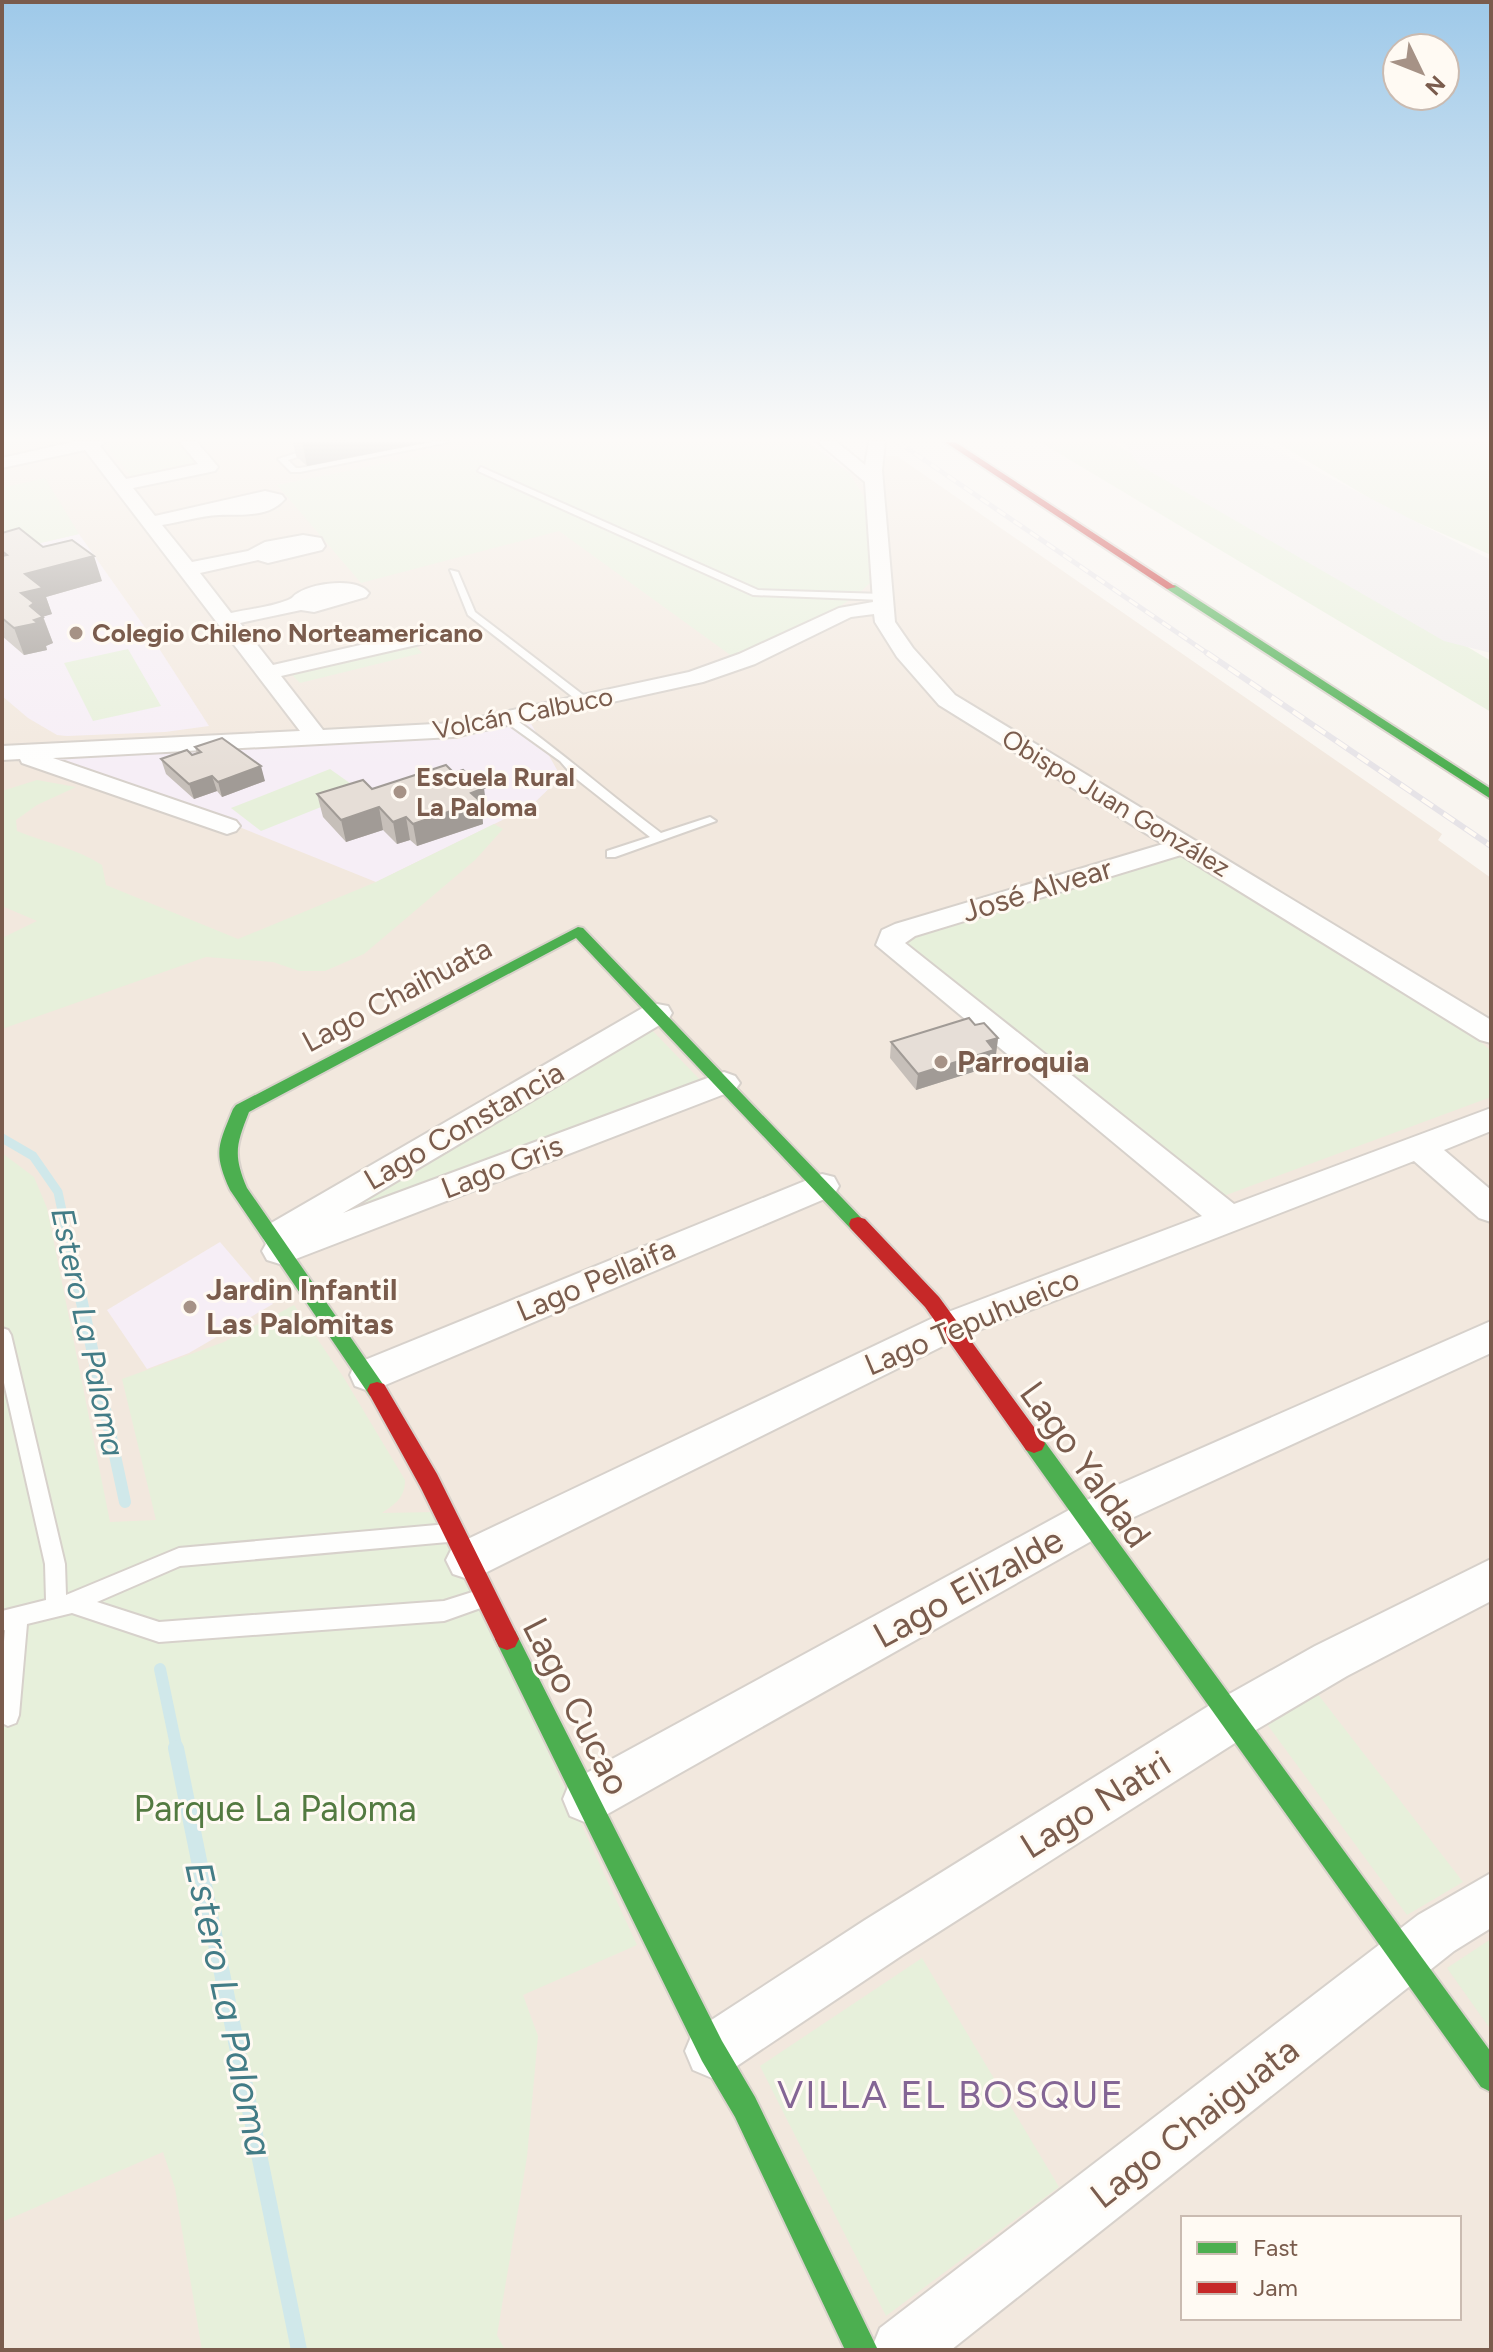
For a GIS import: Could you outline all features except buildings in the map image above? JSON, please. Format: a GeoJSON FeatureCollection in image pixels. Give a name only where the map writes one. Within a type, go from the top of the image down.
{"type":"FeatureCollection","features":[{"type":"Feature","properties":{"kind":"street"},"geometry":{"type":"LineString","coordinates":[[174,552],[316,736]]}},
{"type":"Feature","properties":{"kind":"street","name":"Obispo Juan González"},"geometry":{"type":"LineString","coordinates":[[879,552],[883,602],[889,629],[947,700],[1491,1033]]}},
{"type":"Feature","properties":{"kind":"street"},"geometry":{"type":"LineString","coordinates":[[1118,552],[1491,795]]}},
{"type":"Feature","properties":{"kind":"street"},"geometry":{"type":"LineString","coordinates":[[1152,552],[1157,555]]}},
{"type":"Feature","properties":{"kind":"street"},"geometry":{"type":"LineString","coordinates":[[188,569],[257,555]]}},
{"type":"Feature","properties":{"kind":"street","name":"Volcán Calbuco"},"geometry":{"type":"LineString","coordinates":[[6,748],[442,732],[587,703],[734,664],[846,612],[883,602]]}},
{"type":"Feature","properties":{"kind":"street"},"geometry":{"type":"LineString","coordinates":[[227,620],[299,604]]}},
{"type":"Feature","properties":{"kind":"street"},"geometry":{"type":"LineString","coordinates":[[275,682],[422,647]]}},
{"type":"Feature","properties":{"kind":"street"},"geometry":{"type":"LineString","coordinates":[[6,748],[227,826]]}},
{"type":"Feature","properties":{"kind":"street","name":"José Alvear"},"geometry":{"type":"LineString","coordinates":[[1186,845],[905,930],[890,939],[890,945],[897,954],[1229,1219]]}},
{"type":"Feature","properties":{"kind":"street","name":"Lago Yaldad"},"geometry":{"type":"LineString","coordinates":[[578,931],[922,1290],[1491,2077]]}},
{"type":"Feature","properties":{"kind":"street","name":"Lago Chaihuata"},"geometry":{"type":"LineString","coordinates":[[242,1109],[578,931]]}},
{"type":"Feature","properties":{"kind":"street","name":"Lago Constancia"},"geometry":{"type":"LineString","coordinates":[[276,1245],[657,1013]]}},
{"type":"Feature","properties":{"kind":"street","name":"Lago Gris"},"geometry":{"type":"LineString","coordinates":[[276,1245],[724,1083]]}},
{"type":"Feature","properties":{"kind":"street","name":"Lago Cucao"},"geometry":{"type":"LineString","coordinates":[[242,1109],[228,1132],[226,1152],[231,1176],[369,1375],[461,1546],[712,2051],[745,2107],[862,2350]]}},
{"type":"Feature","properties":{"kind":"street","name":"Lago Tepuhueico"},"geometry":{"type":"LineString","coordinates":[[461,1546],[948,1327],[1491,1119]]}},
{"type":"Feature","properties":{"kind":"street"},"geometry":{"type":"LineString","coordinates":[[1419,1147],[1491,1209]]}},
{"type":"Feature","properties":{"kind":"street","name":"Lago Pellaifa"},"geometry":{"type":"LineString","coordinates":[[369,1375],[822,1186]]}},
{"type":"Feature","properties":{"kind":"street","name":"Lago Elizalde"},"geometry":{"type":"LineString","coordinates":[[587,1799],[1087,1520],[1491,1336]]}},
{"type":"Feature","properties":{"kind":"street","name":"Lago Natri"},"geometry":{"type":"LineString","coordinates":[[712,2051],[883,1938],[1232,1718],[1331,1661],[1491,1579]]}},
{"type":"Feature","properties":{"kind":"street","name":"Lago Chaiguata"},"geometry":{"type":"LineString","coordinates":[[902,2350],[1436,1933],[1491,1899]]}},
{"type":"Feature","properties":{"kind":"lane"},"geometry":{"type":"LineString","coordinates":[[665,552],[756,593],[883,602]]}},
{"type":"Feature","properties":{"kind":"lane"},"geometry":{"type":"LineString","coordinates":[[453,572],[471,613],[587,703]]}},
{"type":"Feature","properties":{"kind":"lane"},"geometry":{"type":"LineString","coordinates":[[508,719],[564,759],[578,775],[659,838]]}},
{"type":"Feature","properties":{"kind":"lane"},"geometry":{"type":"LineString","coordinates":[[611,854],[710,821]]}},
{"type":"Feature","properties":{"kind":"lane"},"geometry":{"type":"LineString","coordinates":[[2,1335],[64,1604]]}},
{"type":"Feature","properties":{"kind":"lane"},"geometry":{"type":"LineString","coordinates":[[8,1715],[9,1619],[64,1604],[179,1557],[461,1546]]}},
{"type":"Feature","properties":{"kind":"lane"},"geometry":{"type":"LineString","coordinates":[[64,1604],[159,1632],[444,1611],[486,1596]]}},
{"type":"Feature","properties":{"kind":"shaded area"},"geometry":{"type":"Polygon","coordinates":[[[2,552],[1035,552],[1442,834],[1438,840],[1491,878],[1491,2350],[2,2350],[2,552]]]}},
{"type":"Feature","properties":{"kind":"shaded area","name":"Colegio Chileno Norteamericano"},"geometry":{"type":"Polygon","coordinates":[[[2,552],[92,552],[209,726],[165,732],[67,736],[57,735],[28,718],[2,696],[2,552]]]}},
{"type":"Feature","properties":{"kind":"shaded area","name":"Escuela Rural La Paloma"},"geometry":{"type":"Polygon","coordinates":[[[529,720],[561,777],[531,806],[376,882],[202,812],[46,756],[287,743],[457,739],[529,720]]]}},
{"type":"Feature","properties":{"kind":"shaded area","name":"Jardin Infantil Las Palomitas"},"geometry":{"type":"Polygon","coordinates":[[[220,1242],[273,1304],[189,1353],[147,1369],[107,1310],[220,1242]]]}},
{"type":"Feature","properties":{"kind":"green space"},"geometry":{"type":"Polygon","coordinates":[[[334,552],[480,552],[361,583],[334,552]]]}},
{"type":"Feature","properties":{"kind":"green space"},"geometry":{"type":"Polygon","coordinates":[[[588,552],[868,552],[870,583],[856,595],[823,616],[733,657],[588,552]]]}},
{"type":"Feature","properties":{"kind":"green space"},"geometry":{"type":"Polygon","coordinates":[[[1223,552],[1309,552],[1491,661],[1491,712],[1223,552]]]}},
{"type":"Feature","properties":{"kind":"green space"},"geometry":{"type":"Polygon","coordinates":[[[412,642],[422,653],[300,683],[289,672],[412,642]]]}},
{"type":"Feature","properties":{"kind":"green space"},"geometry":{"type":"Polygon","coordinates":[[[128,649],[161,706],[93,721],[64,663],[128,649]]]}},
{"type":"Feature","properties":{"kind":"green space"},"geometry":{"type":"Polygon","coordinates":[[[330,769],[361,791],[261,831],[231,808],[330,769]]]}},
{"type":"Feature","properties":{"kind":"green space"},"geometry":{"type":"Polygon","coordinates":[[[37,780],[76,787],[37,805],[16,820],[17,831],[71,850],[102,865],[106,885],[238,939],[376,882],[494,824],[503,829],[475,860],[364,954],[325,971],[299,971],[273,962],[206,957],[2,1029],[2,938],[37,921],[2,906],[2,791],[37,780]]]}},
{"type":"Feature","properties":{"kind":"green space"},"geometry":{"type":"Polygon","coordinates":[[[1185,854],[1466,1029],[1491,1051],[1491,1097],[1221,1197],[899,946],[905,936],[1185,854]]]}},
{"type":"Feature","properties":{"kind":"green space"},"geometry":{"type":"Polygon","coordinates":[[[649,1027],[705,1085],[318,1223],[649,1027]]]}},
{"type":"Feature","properties":{"kind":"green space","name":"Parque La Paloma"},"geometry":{"type":"Polygon","coordinates":[[[2,1153],[34,1177],[47,1208],[110,1522],[156,1520],[122,1379],[224,1342],[294,1305],[344,1378],[405,1480],[401,1496],[382,1513],[437,1512],[637,1945],[523,1995],[538,2036],[527,2157],[497,2335],[505,2350],[202,2350],[175,2188],[163,2152],[2,2222],[2,1153]]]}},
{"type":"Feature","properties":{"kind":"green space"},"geometry":{"type":"Polygon","coordinates":[[[1317,1693],[1463,1882],[1407,1915],[1264,1720],[1317,1693]]]}},
{"type":"Feature","properties":{"kind":"green space"},"geometry":{"type":"Polygon","coordinates":[[[1491,1939],[1491,2030],[1447,1968],[1491,1939]]]}},
{"type":"Feature","properties":{"kind":"green space"},"geometry":{"type":"Polygon","coordinates":[[[922,1958],[1059,2187],[886,2316],[760,2066],[922,1958]]]}},
{"type":"Feature","properties":{"kind":"waterway","name":"Estero La Paloma"},"geometry":{"type":"LineString","coordinates":[[2,1138],[33,1156],[58,1192],[78,1286]]}},
{"type":"Feature","properties":{"kind":"waterway","name":"Estero La Paloma"},"geometry":{"type":"LineString","coordinates":[[78,1284],[125,1502]]}},
{"type":"Feature","properties":{"kind":"waterway","name":"Estero La Paloma"},"geometry":{"type":"LineString","coordinates":[[160,1669],[177,1750]]}},
{"type":"Feature","properties":{"kind":"waterway","name":"Estero La Paloma"},"geometry":{"type":"LineString","coordinates":[[176,1748],[299,2350]]}},
{"type":"Feature","properties":{"kind":"runway"},"geometry":{"type":"LineString","coordinates":[[1379,552],[1491,613]]}},
{"type":"Feature","properties":{"kind":"railway"},"geometry":{"type":"LineString","coordinates":[[1059,552],[1210,655]]}},
{"type":"Feature","properties":{"kind":"railway"},"geometry":{"type":"LineString","coordinates":[[1207,653],[1491,846]]}},
{"type":"Feature","properties":{"kind":"traffic: fast"},"geometry":{"type":"LineString","coordinates":[[1171,587],[1491,795]]}},
{"type":"Feature","properties":{"kind":"traffic: fast"},"geometry":{"type":"LineString","coordinates":[[377,1390],[239,1190],[229,1167],[227,1146],[242,1109],[578,931],[858,1224]]}},
{"type":"Feature","properties":{"kind":"traffic: fast"},"geometry":{"type":"LineString","coordinates":[[1034,1444],[1491,2077]]}},
{"type":"Feature","properties":{"kind":"traffic: fast"},"geometry":{"type":"LineString","coordinates":[[507,1639],[712,2051],[745,2107],[862,2350]]}},
{"type":"Feature","properties":{"kind":"traffic: jam"},"geometry":{"type":"LineString","coordinates":[[1117,552],[1171,587]]}},
{"type":"Feature","properties":{"kind":"traffic: jam"},"geometry":{"type":"LineString","coordinates":[[858,1224],[932,1302],[1034,1444]]}},
{"type":"Feature","properties":{"kind":"traffic: jam"},"geometry":{"type":"LineString","coordinates":[[377,1390],[429,1481],[507,1639]]}},
{"type":"Feature","properties":{"kind":"place","name":"Colegio Chileno Norteamericano"},"geometry":{"type":"Point","coordinates":[76,633]}},
{"type":"Feature","properties":{"kind":"place","name":"Escuela Rural La Paloma"},"geometry":{"type":"Point","coordinates":[400,792]}},
{"type":"Feature","properties":{"kind":"place","name":"Parroquia"},"geometry":{"type":"Point","coordinates":[941,1062]}},
{"type":"Feature","properties":{"kind":"place","name":"Jardin Infantil Las Palomitas"},"geometry":{"type":"Point","coordinates":[190,1307]}},
{"type":"Feature","properties":{"kind":"district","name":"VILLA EL BOSQUE"},"geometry":{"type":"Point","coordinates":[951,2095]}}]}
